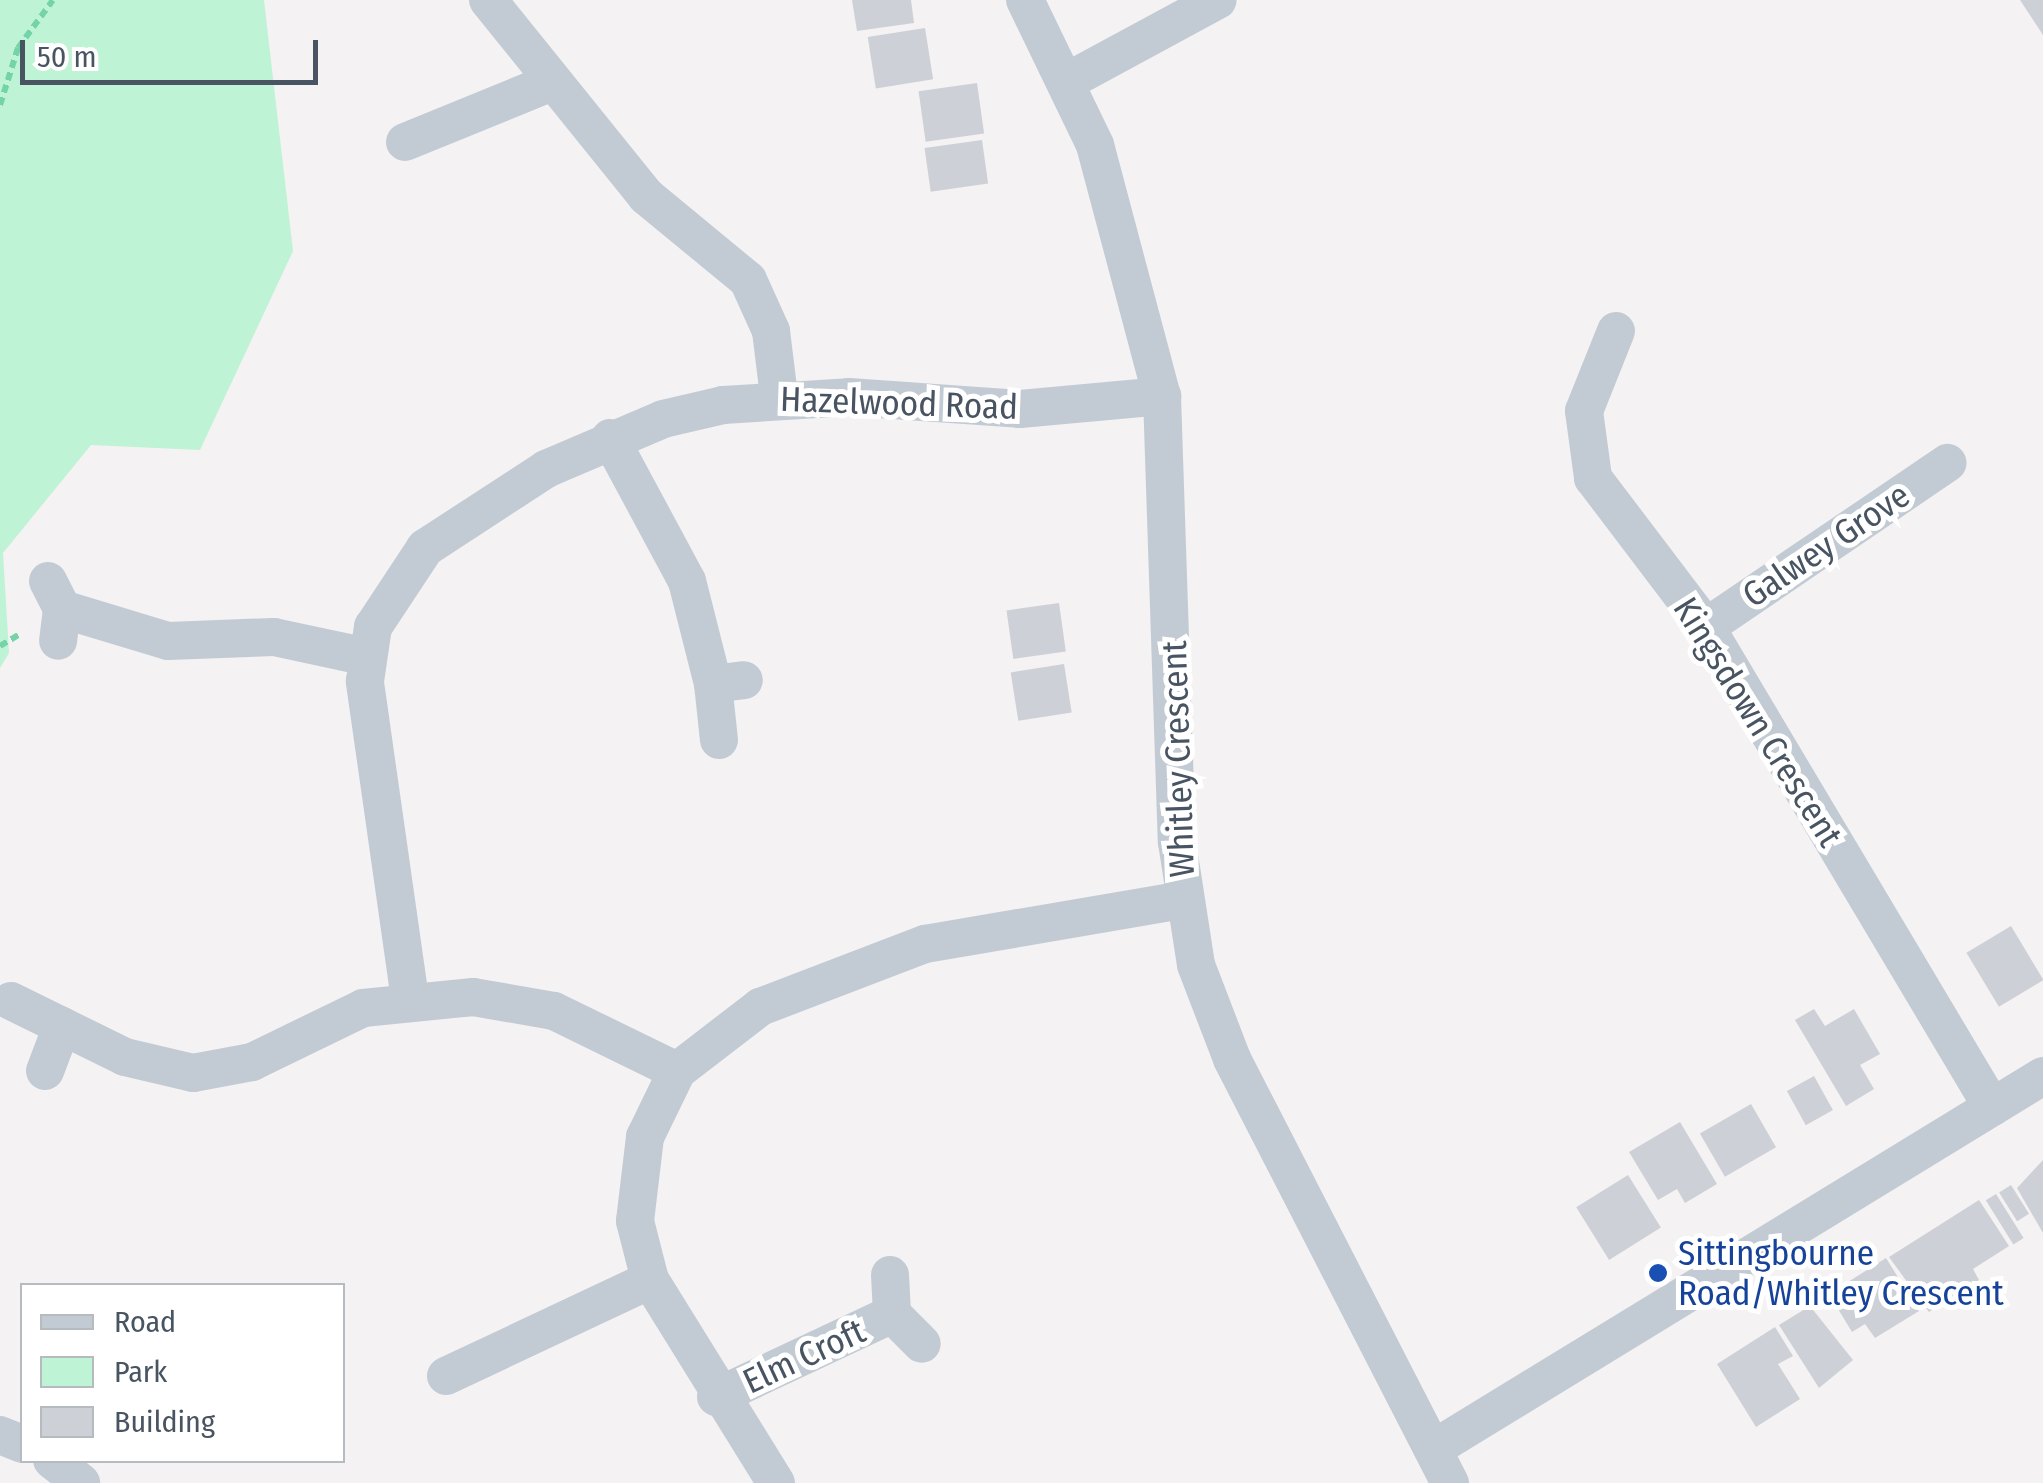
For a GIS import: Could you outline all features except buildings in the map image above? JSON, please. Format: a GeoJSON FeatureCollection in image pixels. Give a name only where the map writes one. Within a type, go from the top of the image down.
{"type":"FeatureCollection","features":[{"type":"Feature","properties":{"kind":"street"},"geometry":{"type":"LineString","coordinates":[[488,0],[670,221],[748,280],[771,331],[779,396]]}},
{"type":"Feature","properties":{"kind":"street","name":"Whitley Crescent"},"geometry":{"type":"LineString","coordinates":[[1026,0],[1068,81],[1118,215],[1162,396],[1184,900],[1232,1059],[1450,1483]]}},
{"type":"Feature","properties":{"kind":"street"},"geometry":{"type":"LineString","coordinates":[[1068,81],[1218,0]]}},
{"type":"Feature","properties":{"kind":"street"},"geometry":{"type":"LineString","coordinates":[[405,142],[552,82]]}},
{"type":"Feature","properties":{"kind":"street","name":"Kingsdown Crescent"},"geometry":{"type":"LineString","coordinates":[[1616,331],[1584,411],[1593,478],[1706,627],[1992,1107]]}},
{"type":"Feature","properties":{"kind":"street","name":"Hazelwood Road"},"geometry":{"type":"LineString","coordinates":[[410,1000],[367,657],[388,595],[425,548],[610,438],[779,396],[1020,409],[1162,396]]}},
{"type":"Feature","properties":{"kind":"street"},"geometry":{"type":"LineString","coordinates":[[610,438],[686,581],[729,682],[718,740]]}},
{"type":"Feature","properties":{"kind":"street","name":"Galwey Grove"},"geometry":{"type":"LineString","coordinates":[[1706,627],[1947,463]]}},
{"type":"Feature","properties":{"kind":"street"},"geometry":{"type":"LineString","coordinates":[[56,610],[168,640],[274,636],[367,657]]}},
{"type":"Feature","properties":{"kind":"street"},"geometry":{"type":"LineString","coordinates":[[776,1483],[716,1397],[650,1280],[635,1221],[645,1137],[677,1071],[760,1007],[926,944],[1184,900]]}},
{"type":"Feature","properties":{"kind":"street"},"geometry":{"type":"LineString","coordinates":[[11,1002],[125,1056],[193,1073],[252,1062],[363,1008],[410,1000],[473,998],[554,1011],[677,1071]]}},
{"type":"Feature","properties":{"kind":"street"},"geometry":{"type":"LineString","coordinates":[[45,1071],[62,1026]]}},
{"type":"Feature","properties":{"kind":"street"},"geometry":{"type":"LineString","coordinates":[[1434,1448],[2043,1076]]}},
{"type":"Feature","properties":{"kind":"street","name":"Elm Croft"},"geometry":{"type":"LineString","coordinates":[[890,1275],[892,1314],[922,1344]]}},
{"type":"Feature","properties":{"kind":"street"},"geometry":{"type":"LineString","coordinates":[[446,1376],[650,1280]]}},
{"type":"Feature","properties":{"kind":"street","name":"Elm Croft"},"geometry":{"type":"LineString","coordinates":[[716,1397],[892,1314]]}},
{"type":"Feature","properties":{"kind":"street"},"geometry":{"type":"LineString","coordinates":[[56,1463],[81,1483]]}},
{"type":"Feature","properties":{"kind":"path"},"geometry":{"type":"LineString","coordinates":[[0,105],[18,48],[53,0]]}},
{"type":"Feature","properties":{"kind":"green space"},"geometry":{"type":"Polygon","coordinates":[[[0,0],[264,0],[293,251],[200,450],[91,445],[3,553],[9,653],[0,668],[0,0]]]}},
{"type":"Feature","properties":{"kind":"place","name":"Sittingbourne Road/Whitley Crescent"},"geometry":{"type":"Point","coordinates":[1658,1273]}}]}
